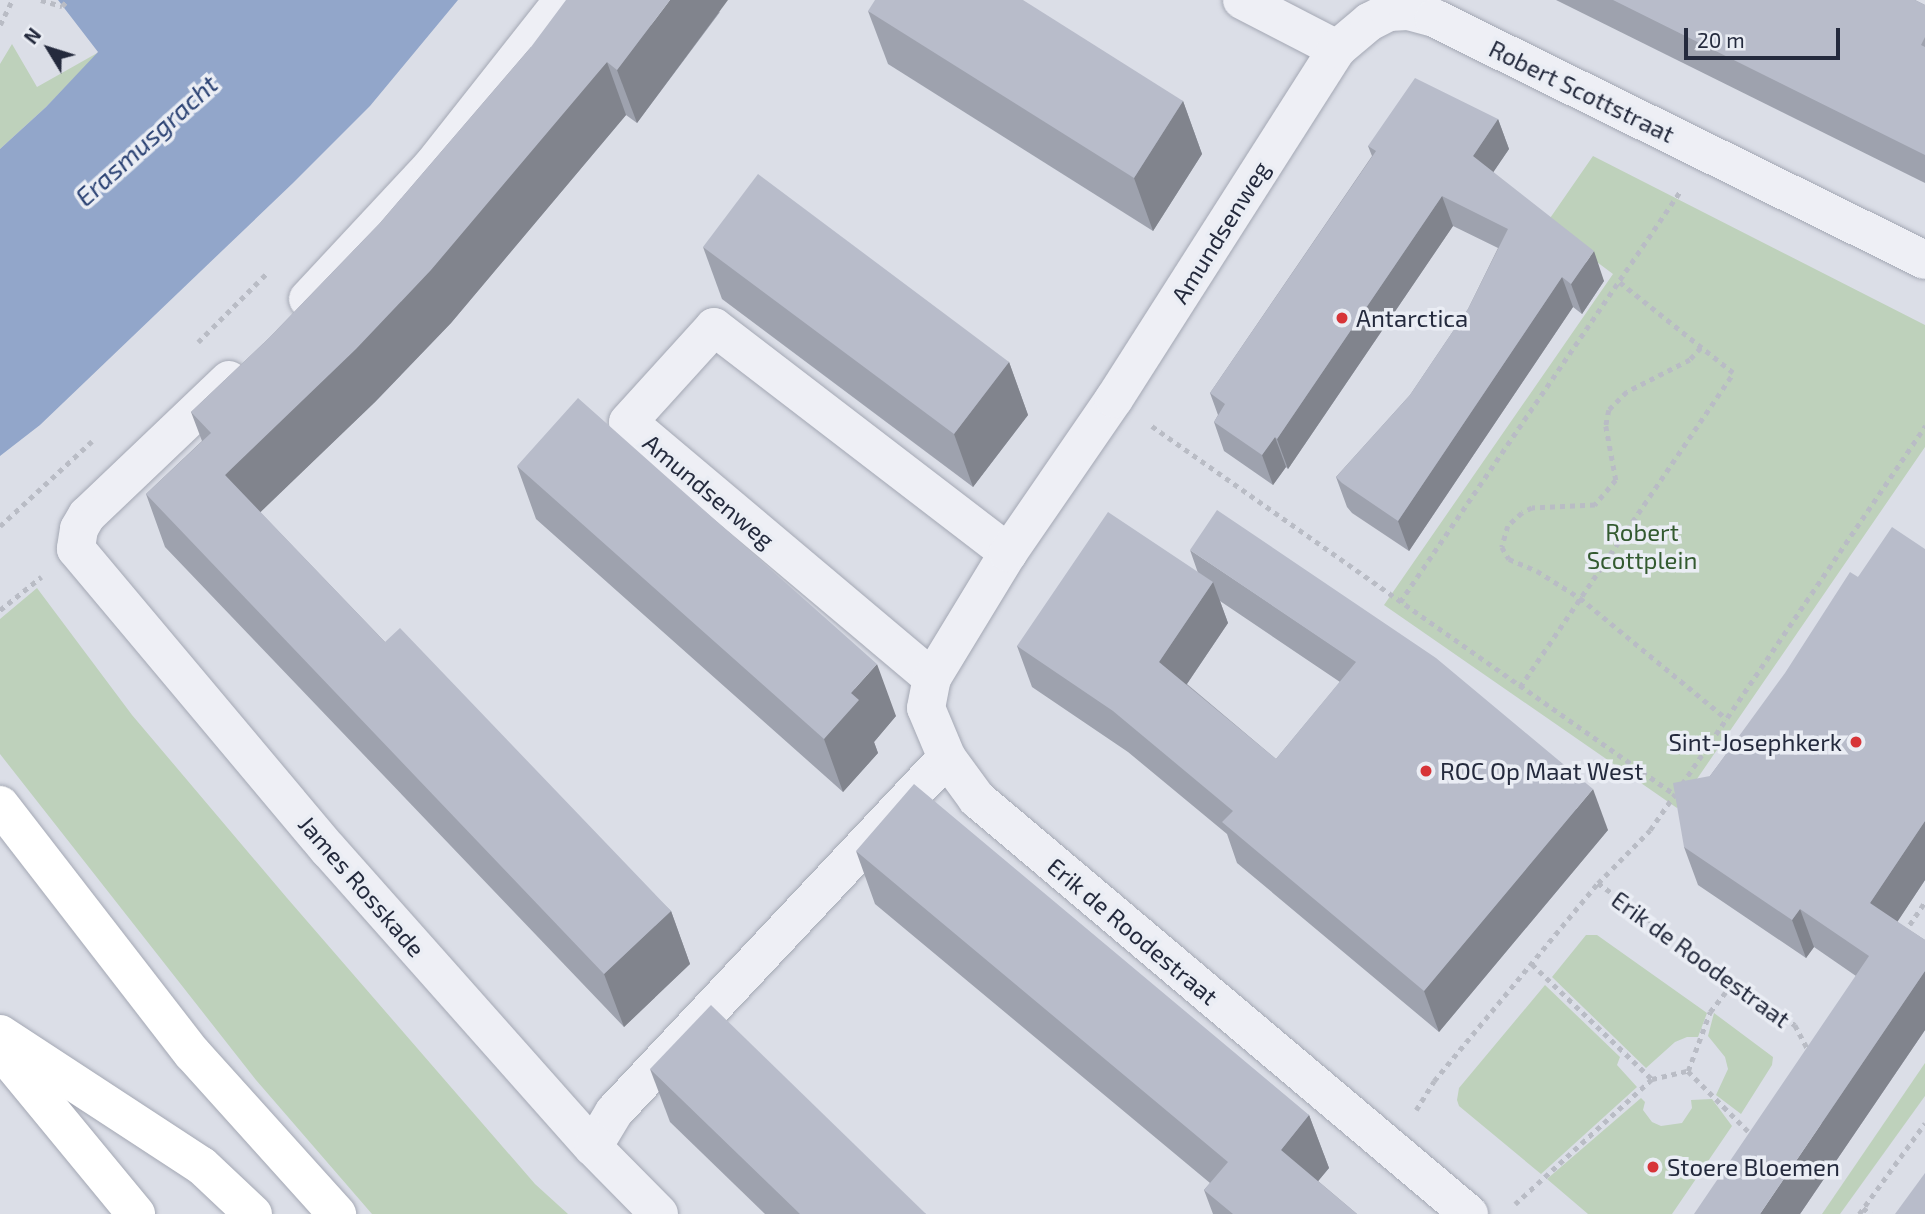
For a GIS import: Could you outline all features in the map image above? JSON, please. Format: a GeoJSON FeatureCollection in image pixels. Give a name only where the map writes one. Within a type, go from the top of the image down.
{"type":"FeatureCollection","features":[{"type":"Feature","properties":{"kind":"highway"},"geometry":{"type":"LineString","coordinates":[[0,804],[192,1052],[337,1214]]}},
{"type":"Feature","properties":{"kind":"highway"},"geometry":{"type":"LineString","coordinates":[[0,1034],[202,1166],[253,1214]]}},
{"type":"Feature","properties":{"kind":"highway"},"geometry":{"type":"LineString","coordinates":[[0,1049],[136,1214]]}},
{"type":"Feature","properties":{"kind":"street"},"geometry":{"type":"LineString","coordinates":[[284,325],[432,166],[563,0]]}},
{"type":"Feature","properties":{"kind":"street"},"geometry":{"type":"LineString","coordinates":[[1242,0],[1337,49]]}},
{"type":"Feature","properties":{"kind":"street","name":"Robert Scottstraat"},"geometry":{"type":"LineString","coordinates":[[1337,49],[1368,22],[1388,12],[1408,10],[1434,18],[1925,260]]}},
{"type":"Feature","properties":{"kind":"street","name":"Amundsenweg"},"geometry":{"type":"LineString","coordinates":[[1008,553],[713,327],[628,422],[932,678],[1008,553],[1114,400],[1337,49]]}},
{"type":"Feature","properties":{"kind":"street","name":"James Rosskade"},"geometry":{"type":"LineString","coordinates":[[256,355],[87,515],[79,529],[76,549],[329,850],[593,1147],[659,1214]]}},
{"type":"Feature","properties":{"kind":"street","name":"Erik de Roodestraat"},"geometry":{"type":"LineString","coordinates":[[932,678],[926,708],[947,758],[977,799],[1469,1214]]}},
{"type":"Feature","properties":{"kind":"street"},"geometry":{"type":"LineString","coordinates":[[593,1147],[614,1112],[947,758]]}},
{"type":"Feature","properties":{"kind":"path"},"geometry":{"type":"LineString","coordinates":[[0,25],[12,0]]}},
{"type":"Feature","properties":{"kind":"path"},"geometry":{"type":"LineString","coordinates":[[41,0],[62,5],[68,0]]}},
{"type":"Feature","properties":{"kind":"path"},"geometry":{"type":"LineString","coordinates":[[1400,602],[1707,152]]}},
{"type":"Feature","properties":{"kind":"path"},"geometry":{"type":"LineString","coordinates":[[189,351],[275,264]]}},
{"type":"Feature","properties":{"kind":"path"},"geometry":{"type":"LineString","coordinates":[[1521,687],[1733,373],[1619,282]]}},
{"type":"Feature","properties":{"kind":"path"},"geometry":{"type":"LineString","coordinates":[[1701,348],[1690,360],[1627,392],[1609,410],[1606,426],[1616,480],[1595,505],[1532,508],[1508,526],[1502,547],[1509,559],[1537,571],[1580,598],[1727,719]]}},
{"type":"Feature","properties":{"kind":"path"},"geometry":{"type":"LineString","coordinates":[[1114,400],[1674,794]]}},
{"type":"Feature","properties":{"kind":"path"},"geometry":{"type":"LineString","coordinates":[[1598,883],[1650,830],[1925,426]]}},
{"type":"Feature","properties":{"kind":"path"},"geometry":{"type":"LineString","coordinates":[[0,526],[98,435]]}},
{"type":"Feature","properties":{"kind":"path"},"geometry":{"type":"LineString","coordinates":[[0,610],[32,586]]}},
{"type":"Feature","properties":{"kind":"path","name":"Erik de Roodestraat"},"geometry":{"type":"LineString","coordinates":[[1391,1150],[1434,1081],[1598,883],[1795,1026],[1809,1046],[1806,1054]]}},
{"type":"Feature","properties":{"kind":"path"},"geometry":{"type":"LineString","coordinates":[[1901,937],[1925,902]]}},
{"type":"Feature","properties":{"kind":"path"},"geometry":{"type":"LineString","coordinates":[[1532,964],[1652,1079]]}},
{"type":"Feature","properties":{"kind":"path"},"geometry":{"type":"LineString","coordinates":[[1688,1071],[1710,1012],[1734,981]]}},
{"type":"Feature","properties":{"kind":"path"},"geometry":{"type":"LineString","coordinates":[[1512,1206],[1652,1079],[1688,1071]]}},
{"type":"Feature","properties":{"kind":"path"},"geometry":{"type":"LineString","coordinates":[[1688,1071],[1754,1137]]}},
{"type":"Feature","properties":{"kind":"path"},"geometry":{"type":"LineString","coordinates":[[1859,1214],[1925,1123]]}},
{"type":"Feature","properties":{"kind":"path"},"geometry":{"type":"LineString","coordinates":[[1746,1148],[1760,1126]]}},
{"type":"Feature","properties":{"kind":"path"},"geometry":{"type":"LineString","coordinates":[[1863,1208],[1871,1214]]}},
{"type":"Feature","properties":{"kind":"green space"},"geometry":{"type":"Polygon","coordinates":[[[12,44],[37,87],[99,52],[46,107],[0,149],[0,64],[12,44]]]}},
{"type":"Feature","properties":{"kind":"green space","name":"Robert Scottplein"},"geometry":{"type":"Polygon","coordinates":[[[1593,156],[1925,325],[1925,447],[1677,808],[1384,605],[1613,274],[1546,224],[1593,156]]]}},
{"type":"Feature","properties":{"kind":"green space"},"geometry":{"type":"Polygon","coordinates":[[[37,588],[132,715],[287,898],[535,1184],[568,1214],[372,1214],[256,1080],[0,754],[0,619],[37,588]]]}},
{"type":"Feature","properties":{"kind":"green space"},"geometry":{"type":"Polygon","coordinates":[[[1586,935],[1597,935],[1707,1013],[1698,1037],[1687,1037],[1675,1042],[1646,1068],[1552,977],[1586,935]]]}},
{"type":"Feature","properties":{"kind":"green space"},"geometry":{"type":"Polygon","coordinates":[[[1545,985],[1620,1057],[1617,1065],[1637,1087],[1541,1174],[1459,1106],[1457,1100],[1459,1088],[1545,985]]]}},
{"type":"Feature","properties":{"kind":"green space"},"geometry":{"type":"Polygon","coordinates":[[[1714,1013],[1773,1057],[1772,1065],[1741,1114],[1716,1095],[1728,1069],[1725,1057],[1708,1036],[1714,1013]]]}},
{"type":"Feature","properties":{"kind":"green space"},"geometry":{"type":"Polygon","coordinates":[[[1925,1063],[1925,1096],[1840,1214],[1822,1214],[1925,1063]]]}},
{"type":"Feature","properties":{"kind":"green space"},"geometry":{"type":"Polygon","coordinates":[[[1641,1098],[1645,1102],[1643,1110],[1652,1122],[1661,1126],[1682,1123],[1692,1108],[1691,1100],[1712,1099],[1732,1126],[1672,1214],[1588,1214],[1547,1179],[1641,1098]]]}},
{"type":"Feature","properties":{"kind":"water","name":"Erasmusgracht"},"geometry":{"type":"Polygon","coordinates":[[[58,0],[458,0],[370,106],[293,183],[40,425],[0,456],[0,149],[46,107],[98,52],[58,0]]]}},
{"type":"Feature","properties":{"kind":"building"},"geometry":{"type":"Polygon","coordinates":[[[566,0],[670,0],[617,70],[607,62],[431,270],[356,349],[225,475],[385,642],[400,628],[671,911],[604,974],[146,494],[211,433],[191,412],[269,338],[380,223],[531,47],[566,0]]]}},
{"type":"Feature","properties":{"kind":"building"},"geometry":{"type":"Polygon","coordinates":[[[875,0],[1023,0],[1183,101],[1134,178],[868,11],[875,0]]]}},
{"type":"Feature","properties":{"kind":"building"},"geometry":{"type":"Polygon","coordinates":[[[1613,0],[1915,0],[1925,5],[1925,37],[1921,45],[1925,47],[1925,155],[1613,0]]]}},
{"type":"Feature","properties":{"kind":"building"},"geometry":{"type":"Polygon","coordinates":[[[1415,78],[1498,119],[1473,156],[1594,251],[1571,284],[1562,277],[1398,521],[1336,477],[1410,395],[1468,309],[1508,229],[1442,196],[1277,439],[1275,437],[1262,455],[1214,422],[1225,404],[1210,393],[1376,151],[1368,146],[1415,78]]]}},
{"type":"Feature","properties":{"kind":"building"},"geometry":{"type":"Polygon","coordinates":[[[758,174],[1009,362],[954,434],[703,247],[758,174]]]}},
{"type":"Feature","properties":{"kind":"building"},"geometry":{"type":"Polygon","coordinates":[[[578,398],[877,664],[851,693],[859,700],[824,739],[517,466],[578,398]]]}},
{"type":"Feature","properties":{"kind":"building","name":"ROC Op Maat West"},"geometry":{"type":"Polygon","coordinates":[[[1217,510],[1436,658],[1593,789],[1424,991],[1222,822],[1233,811],[1113,711],[1017,646],[1108,512],[1213,582],[1159,662],[1276,759],[1356,662],[1190,550],[1217,510]]]}},
{"type":"Feature","properties":{"kind":"building"},"geometry":{"type":"Polygon","coordinates":[[[1892,527],[1925,549],[1925,821],[1870,903],[1925,940],[1925,971],[1760,1214],[1694,1214],[1869,956],[1800,909],[1792,920],[1684,847],[1673,783],[1710,776],[1785,673],[1850,572],[1858,577],[1892,527]]]}},
{"type":"Feature","properties":{"kind":"building"},"geometry":{"type":"Polygon","coordinates":[[[914,784],[1309,1115],[1281,1150],[1357,1214],[1233,1214],[1204,1190],[1228,1162],[856,851],[914,784]]]}},
{"type":"Feature","properties":{"kind":"building"},"geometry":{"type":"Polygon","coordinates":[[[711,1005],[926,1214],[800,1214],[650,1069],[711,1005]]]}},
{"type":"Feature","properties":{"kind":"building"},"geometry":{"type":"Polygon","coordinates":[[[1925,1173],[1925,1214],[1895,1214],[1925,1173]]]}},
{"type":"Feature","properties":{"kind":"place","name":"Antarctica"},"geometry":{"type":"Point","coordinates":[1342,318]}},
{"type":"Feature","properties":{"kind":"place","name":"Sint-Josephkerk"},"geometry":{"type":"Point","coordinates":[1856,742]}},
{"type":"Feature","properties":{"kind":"place","name":"ROC Op Maat West"},"geometry":{"type":"Point","coordinates":[1426,771]}},
{"type":"Feature","properties":{"kind":"place","name":"Stoere Bloemen"},"geometry":{"type":"Point","coordinates":[1653,1167]}}]}
